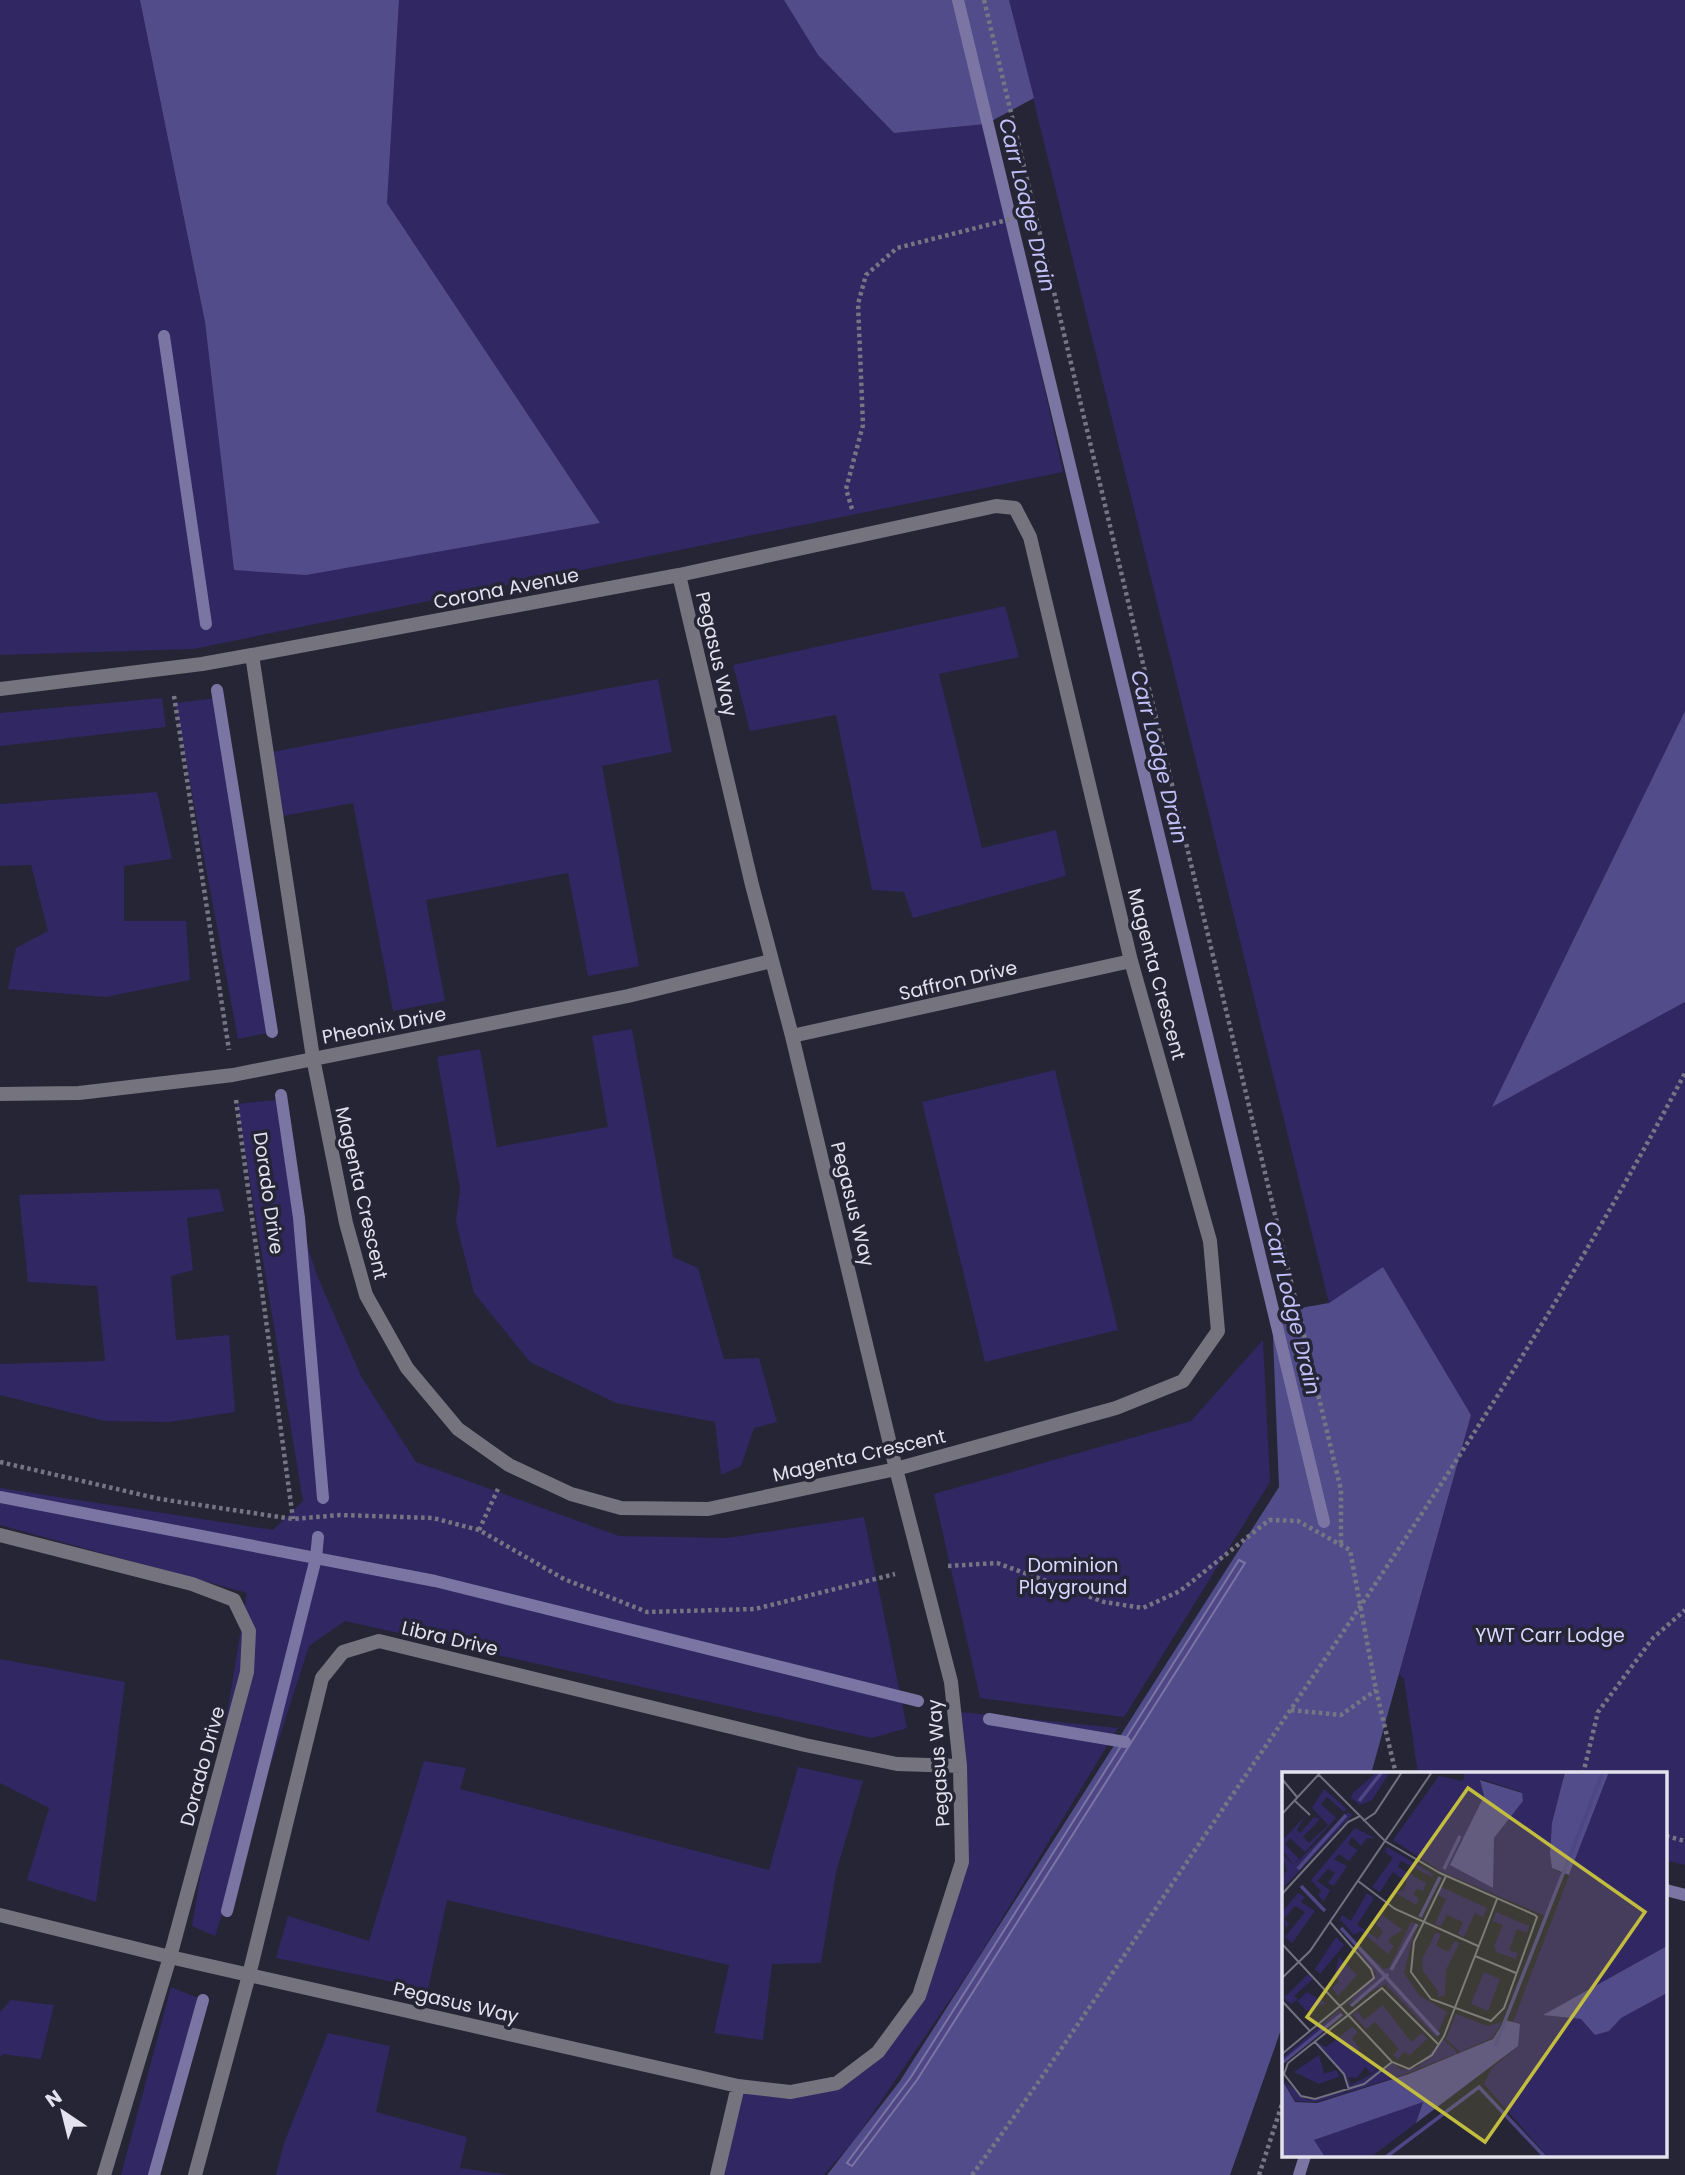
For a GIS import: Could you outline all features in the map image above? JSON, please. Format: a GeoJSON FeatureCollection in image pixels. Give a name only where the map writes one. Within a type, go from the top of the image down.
{"type":"FeatureCollection","features":[{"type":"Feature","properties":{"kind":"street","name":"Corona Avenue"},"geometry":{"type":"LineString","coordinates":[[0,689],[252,655],[679,575],[996,506],[1015,508]]}},
{"type":"Feature","properties":{"kind":"street","name":"Magenta Crescent"},"geometry":{"type":"LineString","coordinates":[[252,655],[313,1058],[346,1223],[366,1295],[407,1368],[458,1429],[509,1465],[571,1494],[621,1508],[708,1509],[896,1469],[1116,1408],[1183,1381],[1218,1331],[1210,1241],[1131,961],[1030,537],[1015,508]]}},
{"type":"Feature","properties":{"kind":"street","name":"Pegasus Way"},"geometry":{"type":"LineString","coordinates":[[0,1915],[170,1957],[738,2086],[790,2092],[837,2082],[878,2052],[919,1996],[962,1862],[960,1766],[951,1682],[896,1469],[792,1036],[771,961],[679,575]]}},
{"type":"Feature","properties":{"kind":"street","name":"Pheonix Drive"},"geometry":{"type":"LineString","coordinates":[[0,1094],[79,1093],[233,1075],[628,996],[771,961]]}},
{"type":"Feature","properties":{"kind":"street","name":"Saffron Drive"},"geometry":{"type":"LineString","coordinates":[[792,1036],[1131,961]]}},
{"type":"Feature","properties":{"kind":"street","name":"Dorado Drive"},"geometry":{"type":"LineString","coordinates":[[0,1535],[192,1584],[234,1600],[249,1631],[247,1672],[170,1957],[104,2175]]}},
{"type":"Feature","properties":{"kind":"street","name":"Libra Drive"},"geometry":{"type":"LineString","coordinates":[[195,2175],[249,1975],[322,1678],[343,1653],[379,1641],[805,1745],[897,1764],[960,1766]]}},
{"type":"Feature","properties":{"kind":"street"},"geometry":{"type":"LineString","coordinates":[[717,2175],[738,2086]]}},
{"type":"Feature","properties":{"kind":"path"},"geometry":{"type":"LineString","coordinates":[[984,0],[1341,1490],[1341,1545]]}},
{"type":"Feature","properties":{"kind":"path"},"geometry":{"type":"LineString","coordinates":[[859,536],[846,489],[863,425],[858,304],[866,275],[897,248],[1035,213]]}},
{"type":"Feature","properties":{"kind":"path","name":"Dorado Drive"},"geometry":{"type":"LineString","coordinates":[[169,668],[233,1075],[293,1519]]}},
{"type":"Feature","properties":{"kind":"path"},"geometry":{"type":"LineString","coordinates":[[972,2175],[1314,1675],[1504,1384],[1633,1171],[1685,1073]]}},
{"type":"Feature","properties":{"kind":"path"},"geometry":{"type":"LineString","coordinates":[[0,1462],[160,1499],[293,1519],[340,1515],[433,1518],[479,1530],[564,1579],[647,1612],[755,1609],[923,1567],[997,1563],[1104,1602],[1143,1608],[1180,1591],[1269,1520],[1298,1521],[1350,1550],[1376,1690],[1396,1772]]}},
{"type":"Feature","properties":{"kind":"path"},"geometry":{"type":"LineString","coordinates":[[479,1530],[509,1465]]}},
{"type":"Feature","properties":{"kind":"path"},"geometry":{"type":"LineString","coordinates":[[1583,1772],[1598,1712],[1653,1638],[1685,1610]]}},
{"type":"Feature","properties":{"kind":"path"},"geometry":{"type":"LineString","coordinates":[[1290,1710],[1341,1715],[1376,1690]]}},
{"type":"Feature","properties":{"kind":"path"},"geometry":{"type":"LineString","coordinates":[[1259,2175],[1282,2104]]}},
{"type":"Feature","properties":{"kind":"green space"},"geometry":{"type":"Polygon","coordinates":[[[0,0],[140,0],[205,322],[234,570],[453,547],[600,523],[387,203],[399,0],[784,0],[818,55],[894,133],[986,124],[1063,472],[193,649],[0,655],[0,0]]]}},
{"type":"Feature","properties":{"kind":"green space","name":"YWT Carr Lodge"},"geometry":{"type":"Polygon","coordinates":[[[1009,0],[1685,0],[1685,711],[1493,1105],[1685,1002],[1685,1865],[1668,1861],[1668,1772],[1418,1772],[1404,1679],[1399,1674],[1471,1415],[1383,1268],[1329,1303],[1009,0]]]}},
{"type":"Feature","properties":{"kind":"green space"},"geometry":{"type":"Polygon","coordinates":[[[1005,606],[1019,657],[939,674],[982,848],[1056,830],[1066,876],[913,918],[904,892],[872,890],[836,715],[750,731],[733,665],[1005,606]]]}},
{"type":"Feature","properties":{"kind":"green space"},"geometry":{"type":"Polygon","coordinates":[[[658,679],[672,752],[602,766],[639,966],[588,976],[568,873],[426,900],[445,1001],[393,1011],[353,803],[283,816],[272,752],[658,679]]]}},
{"type":"Feature","properties":{"kind":"green space"},"geometry":{"type":"Polygon","coordinates":[[[162,698],[166,727],[0,746],[0,713],[162,698]]]}},
{"type":"Feature","properties":{"kind":"green space"},"geometry":{"type":"Polygon","coordinates":[[[218,698],[272,1032],[238,1039],[175,703],[218,698]]]}},
{"type":"Feature","properties":{"kind":"green space"},"geometry":{"type":"Polygon","coordinates":[[[157,792],[172,859],[124,866],[124,921],[186,921],[190,980],[106,997],[8,989],[16,948],[48,931],[31,865],[0,866],[0,804],[157,792]]]}},
{"type":"Feature","properties":{"kind":"green space"},"geometry":{"type":"Polygon","coordinates":[[[632,1029],[673,1257],[698,1268],[724,1359],[759,1358],[777,1422],[754,1428],[741,1466],[721,1475],[715,1422],[616,1403],[530,1362],[474,1293],[456,1222],[460,1189],[437,1057],[480,1049],[497,1147],[608,1127],[592,1036],[632,1029]]]}},
{"type":"Feature","properties":{"kind":"green space"},"geometry":{"type":"Polygon","coordinates":[[[1055,1070],[1118,1330],[985,1362],[922,1102],[1055,1070]]]}},
{"type":"Feature","properties":{"kind":"green space"},"geometry":{"type":"Polygon","coordinates":[[[277,1100],[299,1218],[316,1273],[361,1376],[416,1462],[619,1536],[727,1538],[864,1517],[907,1728],[872,1738],[345,1621],[309,1646],[215,1936],[192,1926],[247,1593],[0,1525],[0,1488],[273,1530],[303,1501],[237,1104],[277,1100]]]}},
{"type":"Feature","properties":{"kind":"green space"},"geometry":{"type":"Polygon","coordinates":[[[219,1189],[224,1211],[187,1218],[193,1270],[171,1276],[176,1340],[229,1335],[235,1412],[169,1422],[105,1421],[0,1395],[0,1364],[105,1361],[97,1286],[28,1282],[19,1195],[219,1189]]]}},
{"type":"Feature","properties":{"kind":"green space","name":"Dominion Playground"},"geometry":{"type":"Polygon","coordinates":[[[1263,1340],[1270,1482],[1124,1717],[980,1698],[934,1494],[1191,1421],[1263,1340]]]}},
{"type":"Feature","properties":{"kind":"green space"},"geometry":{"type":"Polygon","coordinates":[[[0,1659],[125,1682],[96,1902],[27,1880],[49,1808],[0,1783],[0,1659]]]}},
{"type":"Feature","properties":{"kind":"green space"},"geometry":{"type":"Polygon","coordinates":[[[960,1712],[1118,1728],[973,1966],[856,2138],[824,2175],[723,2175],[743,2093],[789,2099],[840,2089],[924,1997],[968,1862],[960,1712]]]}},
{"type":"Feature","properties":{"kind":"green space"},"geometry":{"type":"Polygon","coordinates":[[[424,1761],[466,1768],[460,1789],[769,1870],[798,1767],[863,1781],[836,1872],[821,1963],[772,1964],[763,2040],[714,2033],[729,1965],[447,1900],[428,1989],[276,1958],[288,1916],[369,1941],[424,1761]]]}},
{"type":"Feature","properties":{"kind":"green space"},"geometry":{"type":"Polygon","coordinates":[[[171,1987],[203,2000],[154,2175],[121,2175],[171,1987]]]}},
{"type":"Feature","properties":{"kind":"green space"},"geometry":{"type":"Polygon","coordinates":[[[11,2000],[54,2005],[41,2059],[2,2054],[0,2058],[0,2012],[11,2000]]]}},
{"type":"Feature","properties":{"kind":"green space"},"geometry":{"type":"Polygon","coordinates":[[[328,2033],[390,2046],[376,2112],[467,2137],[460,2168],[510,2175],[276,2175],[284,2143],[328,2033]]]}},
{"type":"Feature","properties":{"kind":"shaded area"},"geometry":{"type":"Polygon","coordinates":[[[140,0],[399,0],[387,203],[600,523],[306,575],[234,570],[205,322],[140,0]]]}},
{"type":"Feature","properties":{"kind":"shaded area"},"geometry":{"type":"Polygon","coordinates":[[[784,0],[1009,0],[1034,98],[986,124],[894,133],[818,55],[784,0]]]}},
{"type":"Feature","properties":{"kind":"shaded area"},"geometry":{"type":"Polygon","coordinates":[[[1685,711],[1685,1002],[1492,1107],[1685,711]]]}},
{"type":"Feature","properties":{"kind":"shaded area"},"geometry":{"type":"Polygon","coordinates":[[[1383,1267],[1471,1415],[1372,1772],[1282,1772],[1282,2027],[1230,2175],[827,2175],[900,2081],[1279,1487],[1272,1313],[1329,1303],[1383,1267]]]}},
{"type":"Feature","properties":{"kind":"shaded area"},"geometry":{"type":"Polygon","coordinates":[[[1239,1560],[1245,1563],[917,2080],[852,2166],[847,2163],[911,2077],[1239,1560]]]}},
{"type":"Feature","properties":{"kind":"waterway","name":"Carr Lodge Drain"},"geometry":{"type":"LineString","coordinates":[[958,0],[1324,1522]]}},
{"type":"Feature","properties":{"kind":"waterway"},"geometry":{"type":"LineString","coordinates":[[164,336],[206,624]]}},
{"type":"Feature","properties":{"kind":"waterway"},"geometry":{"type":"LineString","coordinates":[[217,690],[272,1032]]}},
{"type":"Feature","properties":{"kind":"waterway"},"geometry":{"type":"LineString","coordinates":[[281,1095],[299,1218],[323,1498]]}},
{"type":"Feature","properties":{"kind":"waterway"},"geometry":{"type":"LineString","coordinates":[[0,1497],[435,1581],[918,1701]]}},
{"type":"Feature","properties":{"kind":"waterway"},"geometry":{"type":"LineString","coordinates":[[227,1911],[316,1558],[318,1537]]}},
{"type":"Feature","properties":{"kind":"waterway"},"geometry":{"type":"LineString","coordinates":[[989,1719],[1125,1742]]}},
{"type":"Feature","properties":{"kind":"waterway"},"geometry":{"type":"LineString","coordinates":[[1668,1891],[1685,1895]]}},
{"type":"Feature","properties":{"kind":"waterway"},"geometry":{"type":"LineString","coordinates":[[154,2175],[203,2000]]}},
{"type":"Feature","properties":{"kind":"waterway"},"geometry":{"type":"LineString","coordinates":[[1299,2175],[1304,2158]]}}]}
